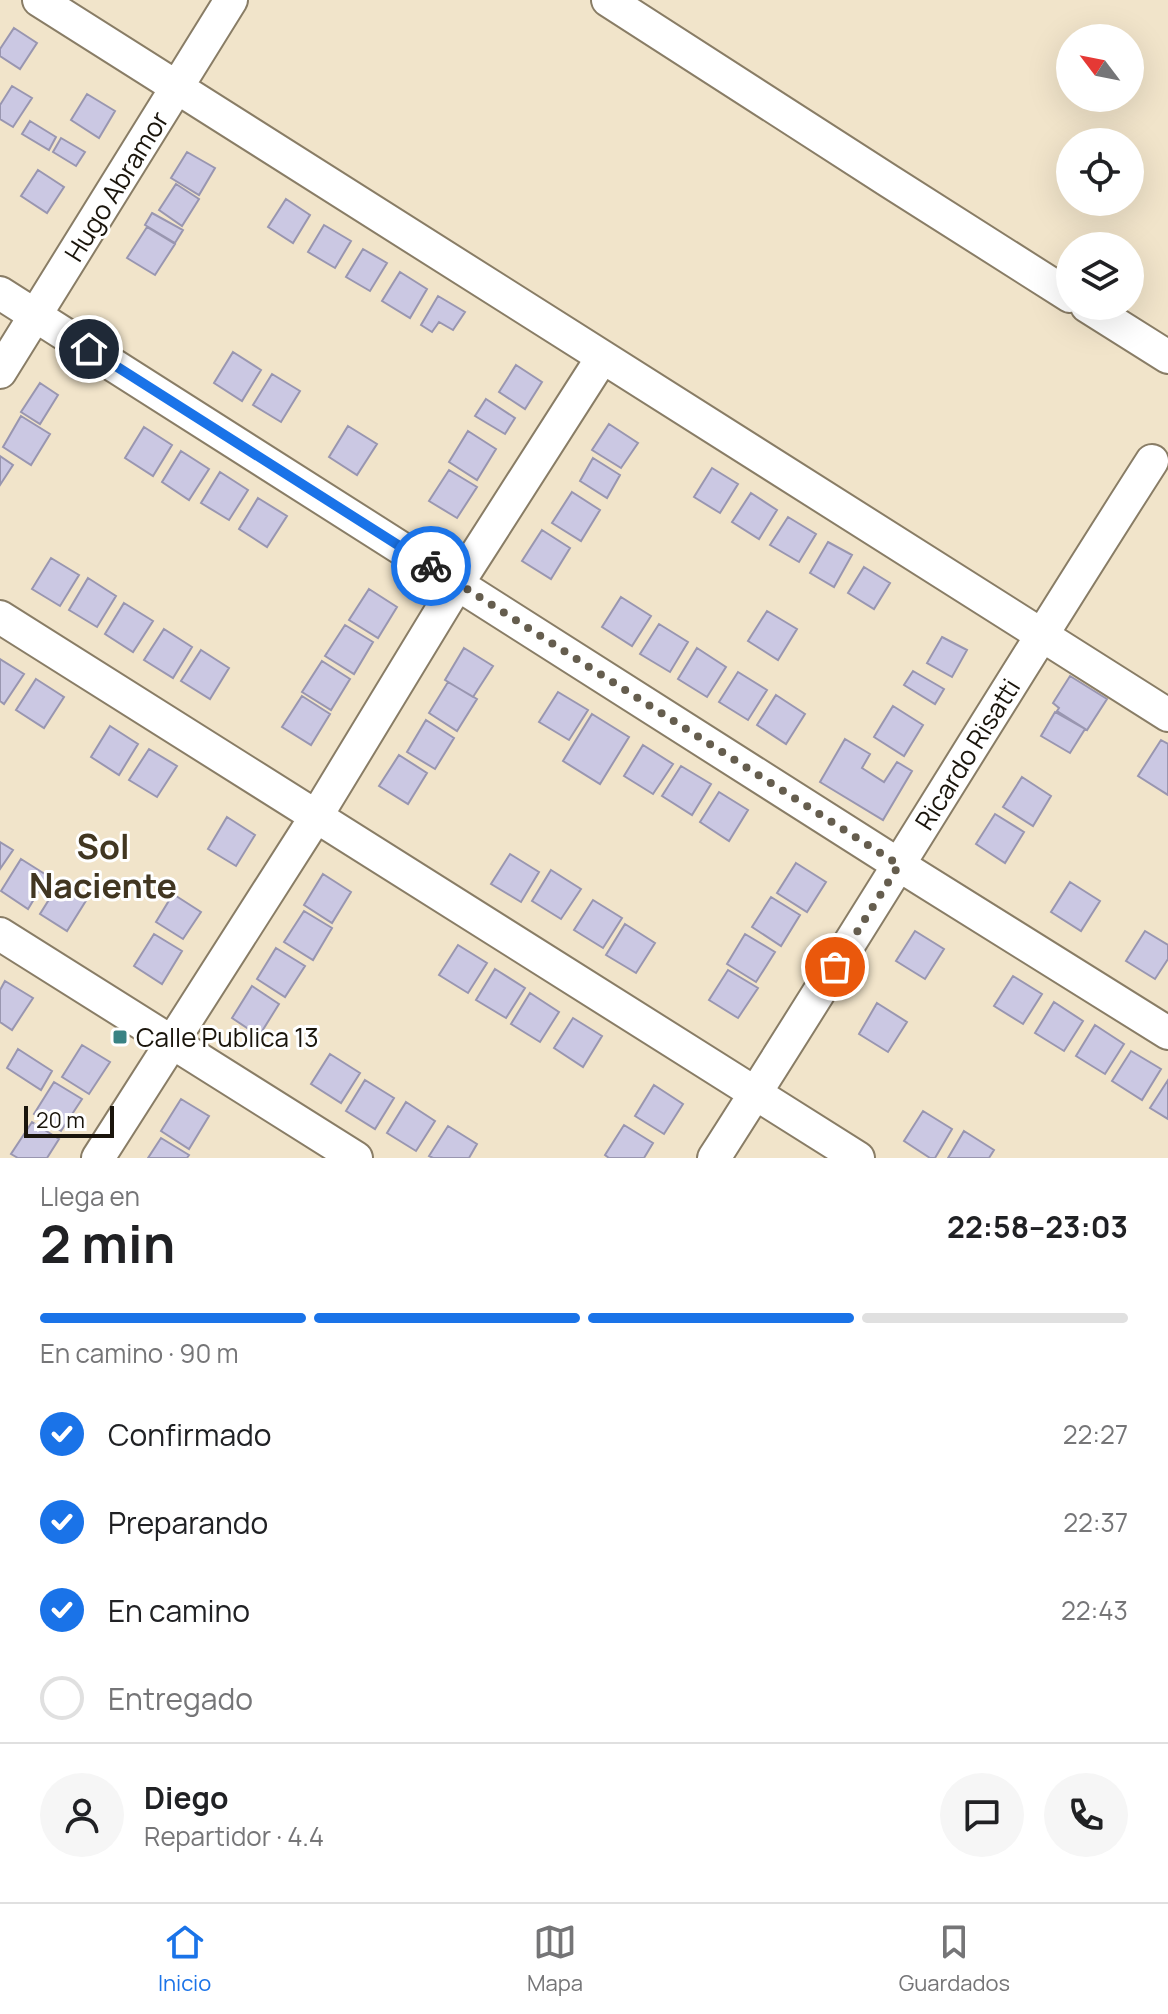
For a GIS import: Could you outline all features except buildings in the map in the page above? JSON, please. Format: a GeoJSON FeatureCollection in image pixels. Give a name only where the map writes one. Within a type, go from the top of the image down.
{"type":"FeatureCollection","features":[{"type":"Feature","properties":{"kind":"street"},"geometry":{"type":"LineString","coordinates":[[39,0],[1168,715]]}},
{"type":"Feature","properties":{"kind":"street","name":"Hugo Abramor"},"geometry":{"type":"LineString","coordinates":[[0,372],[231,0]]}},
{"type":"Feature","properties":{"kind":"street"},"geometry":{"type":"LineString","coordinates":[[608,0],[1056,287]]}},
{"type":"Feature","properties":{"kind":"street"},"geometry":{"type":"LineString","coordinates":[[0,293],[1168,1033]]}},
{"type":"Feature","properties":{"kind":"street"},"geometry":{"type":"LineString","coordinates":[[1109,320],[1168,357]]}},
{"type":"Feature","properties":{"kind":"street"},"geometry":{"type":"LineString","coordinates":[[98,1158],[317,815],[458,583],[602,358]]}},
{"type":"Feature","properties":{"kind":"street","name":"Ricardo Risatti"},"geometry":{"type":"LineString","coordinates":[[714,1158],[1152,461]]}},
{"type":"Feature","properties":{"kind":"street"},"geometry":{"type":"LineString","coordinates":[[0,617],[858,1158]]}},
{"type":"Feature","properties":{"kind":"street"},"geometry":{"type":"LineString","coordinates":[[0,934],[356,1158]]}},
{"type":"Feature","properties":{"kind":"way so far"},"geometry":{"type":"LineString","coordinates":[[431,566],[899,865],[835,967]]}},
{"type":"Feature","properties":{"kind":"place","name":"Calle Publica 13"},"geometry":{"type":"Point","coordinates":[120,1037]}},
{"type":"Feature","properties":{"kind":"district","name":"Sol Naciente"},"geometry":{"type":"Point","coordinates":[103,866]}},
{"type":"Feature","properties":{"kind":"route"},"geometry":{"type":"LineString","coordinates":[[89,349],[431,566]]}}]}
